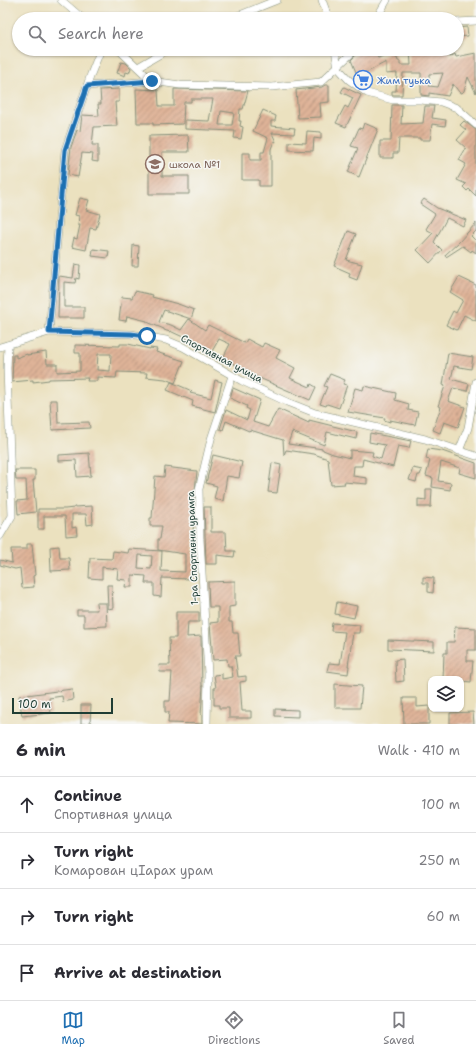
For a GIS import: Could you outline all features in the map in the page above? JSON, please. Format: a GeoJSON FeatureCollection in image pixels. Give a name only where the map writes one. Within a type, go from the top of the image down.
{"type":"FeatureCollection","features":[{"type":"Feature","properties":{"kind":"street"},"geometry":{"type":"LineString","coordinates":[[61,0],[75,12]]}},
{"type":"Feature","properties":{"kind":"street"},"geometry":{"type":"LineString","coordinates":[[247,12],[277,0]]}},
{"type":"Feature","properties":{"kind":"street"},"geometry":{"type":"LineString","coordinates":[[322,0],[326,12]]}},
{"type":"Feature","properties":{"kind":"street"},"geometry":{"type":"LineString","coordinates":[[380,12],[387,0]]}},
{"type":"Feature","properties":{"kind":"street"},"geometry":{"type":"LineString","coordinates":[[464,22],[476,21]]}},
{"type":"Feature","properties":{"kind":"street"},"geometry":{"type":"LineString","coordinates":[[49,332],[65,150],[98,56]]}},
{"type":"Feature","properties":{"kind":"street"},"geometry":{"type":"LineString","coordinates":[[126,56],[152,81]]}},
{"type":"Feature","properties":{"kind":"street"},"geometry":{"type":"LineString","coordinates":[[138,67],[157,56]]}},
{"type":"Feature","properties":{"kind":"street"},"geometry":{"type":"LineString","coordinates":[[336,56],[338,68],[349,80],[367,93],[392,100],[441,102],[457,108],[476,125]]}},
{"type":"Feature","properties":{"kind":"street"},"geometry":{"type":"LineString","coordinates":[[87,86],[152,81],[180,85],[272,87],[321,82],[349,56]]}},
{"type":"Feature","properties":{"kind":"street","name":"Спортивная улица"},"geometry":{"type":"LineString","coordinates":[[0,347],[49,332],[131,334],[166,340],[232,376],[287,402],[315,413],[425,439],[476,456]]}},
{"type":"Feature","properties":{"kind":"street"},"geometry":{"type":"LineString","coordinates":[[0,536],[12,516],[7,368],[8,345]]}},
{"type":"Feature","properties":{"kind":"street","name":"1-ра Спортивни урамга"},"geometry":{"type":"LineString","coordinates":[[208,724],[208,674],[200,539],[199,489],[211,439],[232,376]]}},
{"type":"Feature","properties":{"kind":"street"},"geometry":{"type":"LineString","coordinates":[[459,450],[468,428],[476,382]]}},
{"type":"Feature","properties":{"kind":"building"},"geometry":{"type":"Polygon","coordinates":[[[464,27],[467,27],[468,36],[464,36],[464,27]]]}},
{"type":"Feature","properties":{"kind":"building"},"geometry":{"type":"Polygon","coordinates":[[[476,53],[476,93],[468,77],[462,93],[459,92],[453,84],[448,96],[429,93],[429,96],[421,95],[421,73],[403,73],[402,95],[392,95],[392,91],[396,91],[397,73],[386,74],[386,62],[358,77],[351,60],[355,56],[377,56],[378,58],[383,56],[396,56],[398,61],[400,61],[400,65],[411,65],[410,56],[456,57],[476,53]],[[443,73],[429,74],[429,86],[438,87],[443,73]]]}},
{"type":"Feature","properties":{"kind":"building"},"geometry":{"type":"Polygon","coordinates":[[[121,62],[126,63],[131,68],[129,73],[126,72],[125,76],[117,73],[121,62]]]}},
{"type":"Feature","properties":{"kind":"building"},"geometry":{"type":"Polygon","coordinates":[[[329,85],[329,102],[320,103],[321,117],[298,118],[296,90],[322,87],[329,85]]]}},
{"type":"Feature","properties":{"kind":"building"},"geometry":{"type":"Polygon","coordinates":[[[344,87],[361,95],[346,127],[336,123],[345,106],[348,108],[353,98],[341,92],[344,87]]]}},
{"type":"Feature","properties":{"kind":"building"},"geometry":{"type":"Polygon","coordinates":[[[119,89],[119,102],[115,102],[117,126],[94,127],[92,145],[98,145],[98,162],[92,161],[93,154],[82,153],[78,177],[68,175],[71,147],[77,130],[80,131],[82,115],[99,116],[98,104],[101,104],[100,90],[119,89]]]}},
{"type":"Feature","properties":{"kind":"building"},"geometry":{"type":"Polygon","coordinates":[[[136,89],[158,90],[159,106],[174,106],[174,89],[248,91],[243,109],[240,109],[239,121],[241,121],[240,126],[243,127],[241,139],[234,138],[235,131],[185,129],[185,120],[209,121],[213,99],[191,99],[191,102],[184,102],[183,124],[153,125],[153,123],[137,123],[136,89]],[[221,111],[219,125],[232,125],[234,113],[221,111]]]}},
{"type":"Feature","properties":{"kind":"building"},"geometry":{"type":"Polygon","coordinates":[[[392,105],[402,105],[401,124],[423,123],[425,106],[434,106],[432,118],[446,120],[445,126],[432,124],[430,140],[420,140],[420,138],[399,138],[398,153],[393,153],[393,158],[380,158],[380,141],[391,141],[392,105]]]}},
{"type":"Feature","properties":{"kind":"building"},"geometry":{"type":"Polygon","coordinates":[[[263,110],[276,116],[275,121],[271,121],[271,126],[295,128],[294,134],[272,133],[276,142],[274,141],[271,149],[271,186],[259,186],[259,180],[242,180],[242,153],[250,153],[250,160],[261,160],[261,152],[264,152],[268,138],[253,131],[263,110]]]}},
{"type":"Feature","properties":{"kind":"building"},"geometry":{"type":"Polygon","coordinates":[[[464,121],[476,130],[476,196],[469,189],[467,191],[463,187],[466,184],[457,180],[466,164],[459,160],[466,148],[457,140],[466,130],[460,125],[464,121]]]}},
{"type":"Feature","properties":{"kind":"building"},"geometry":{"type":"Polygon","coordinates":[[[364,123],[378,129],[359,177],[348,172],[358,148],[351,146],[359,128],[362,129],[364,123]]]}},
{"type":"Feature","properties":{"kind":"building"},"geometry":{"type":"Polygon","coordinates":[[[307,131],[321,132],[321,139],[314,138],[313,151],[289,150],[289,142],[306,143],[307,131]]]}},
{"type":"Feature","properties":{"kind":"building","name":"школа №1"},"geometry":{"type":"Polygon","coordinates":[[[188,135],[189,152],[162,152],[162,176],[189,176],[189,194],[149,194],[149,136],[188,135]]]}},
{"type":"Feature","properties":{"kind":"building"},"geometry":{"type":"Polygon","coordinates":[[[80,198],[89,200],[86,210],[100,214],[96,229],[90,228],[86,250],[72,247],[74,238],[77,239],[80,225],[78,225],[79,216],[75,215],[80,198]]]}},
{"type":"Feature","properties":{"kind":"building"},"geometry":{"type":"Polygon","coordinates":[[[424,199],[437,208],[466,220],[463,226],[447,218],[434,242],[442,250],[430,263],[417,250],[433,233],[426,229],[435,214],[420,204],[424,199]]]}},
{"type":"Feature","properties":{"kind":"building"},"geometry":{"type":"Polygon","coordinates":[[[476,223],[476,231],[471,236],[476,241],[476,253],[472,250],[471,252],[463,246],[446,257],[445,255],[476,223]]]}},
{"type":"Feature","properties":{"kind":"building"},"geometry":{"type":"Polygon","coordinates":[[[348,231],[356,234],[346,260],[362,264],[357,280],[349,277],[350,273],[334,266],[348,231]]]}},
{"type":"Feature","properties":{"kind":"building"},"geometry":{"type":"Polygon","coordinates":[[[133,245],[139,246],[138,266],[132,266],[133,245]]]}},
{"type":"Feature","properties":{"kind":"building"},"geometry":{"type":"Polygon","coordinates":[[[93,249],[109,251],[108,258],[92,256],[93,249]]]}},
{"type":"Feature","properties":{"kind":"building"},"geometry":{"type":"Polygon","coordinates":[[[75,264],[80,265],[79,279],[76,278],[75,283],[64,282],[64,307],[84,307],[84,318],[58,318],[59,276],[73,278],[75,264]]]}},
{"type":"Feature","properties":{"kind":"building"},"geometry":{"type":"Polygon","coordinates":[[[459,277],[476,285],[476,321],[464,315],[457,330],[446,325],[453,311],[456,313],[463,300],[450,292],[459,277]]]}},
{"type":"Feature","properties":{"kind":"building"},"geometry":{"type":"Polygon","coordinates":[[[135,291],[153,295],[152,297],[194,310],[191,319],[164,310],[159,322],[171,325],[181,330],[189,319],[205,330],[208,325],[245,343],[247,339],[262,347],[264,343],[280,350],[276,358],[295,368],[290,378],[310,387],[311,384],[316,387],[310,400],[250,374],[251,372],[232,363],[231,365],[222,360],[230,344],[219,339],[211,353],[183,336],[164,330],[147,321],[127,316],[126,321],[119,320],[122,297],[132,298],[135,291]]]}},
{"type":"Feature","properties":{"kind":"building"},"geometry":{"type":"Polygon","coordinates":[[[120,344],[128,344],[157,349],[156,352],[184,361],[175,383],[165,379],[146,377],[147,373],[117,372],[116,378],[97,377],[97,381],[87,381],[88,378],[12,382],[13,355],[16,355],[16,358],[27,354],[46,352],[47,364],[57,364],[57,372],[80,371],[80,353],[75,353],[75,345],[120,346],[120,344]],[[98,354],[97,370],[110,371],[111,354],[98,354]]]}},
{"type":"Feature","properties":{"kind":"building"},"geometry":{"type":"Polygon","coordinates":[[[448,353],[473,357],[471,369],[454,366],[451,379],[469,384],[467,391],[453,388],[448,401],[465,407],[458,427],[444,422],[440,433],[433,430],[441,407],[438,406],[445,386],[443,385],[448,353]]]}},
{"type":"Feature","properties":{"kind":"building"},"geometry":{"type":"Polygon","coordinates":[[[330,374],[345,380],[343,384],[347,385],[339,408],[327,404],[326,406],[320,404],[327,387],[324,386],[330,374]]]}},
{"type":"Feature","properties":{"kind":"building"},"geometry":{"type":"Polygon","coordinates":[[[215,380],[222,382],[215,412],[192,406],[193,401],[167,390],[171,382],[192,391],[190,393],[211,398],[215,380]]]}},
{"type":"Feature","properties":{"kind":"building"},"geometry":{"type":"Polygon","coordinates":[[[364,386],[396,393],[395,400],[409,404],[408,410],[418,412],[415,425],[390,420],[390,422],[384,420],[385,418],[348,412],[355,388],[363,390],[364,386]]]}},
{"type":"Feature","properties":{"kind":"building"},"geometry":{"type":"Polygon","coordinates":[[[233,388],[260,400],[253,422],[268,427],[278,409],[309,423],[309,420],[357,432],[356,439],[327,432],[324,445],[292,432],[288,444],[323,449],[333,454],[350,458],[350,450],[373,452],[372,456],[381,459],[385,445],[369,442],[370,433],[411,441],[409,448],[398,446],[393,467],[363,459],[362,466],[354,466],[353,476],[367,478],[367,484],[344,482],[345,484],[331,485],[328,459],[314,454],[286,450],[284,455],[283,440],[250,430],[249,431],[226,421],[223,430],[220,429],[226,410],[247,420],[250,410],[246,408],[247,406],[230,398],[233,388]]]}},
{"type":"Feature","properties":{"kind":"building"},"geometry":{"type":"Polygon","coordinates":[[[50,400],[57,400],[58,423],[89,422],[90,428],[52,430],[50,400]]]}},
{"type":"Feature","properties":{"kind":"building"},"geometry":{"type":"Polygon","coordinates":[[[428,449],[442,451],[476,463],[476,478],[459,473],[460,468],[441,462],[438,481],[451,483],[450,490],[432,487],[433,478],[426,476],[430,460],[426,459],[428,449]]]}},
{"type":"Feature","properties":{"kind":"building"},"geometry":{"type":"Polygon","coordinates":[[[89,453],[91,476],[77,477],[76,460],[59,461],[59,455],[89,453]]]}},
{"type":"Feature","properties":{"kind":"building"},"geometry":{"type":"Polygon","coordinates":[[[213,455],[242,462],[239,478],[227,476],[223,501],[214,499],[217,486],[206,483],[213,455]]]}},
{"type":"Feature","properties":{"kind":"building"},"geometry":{"type":"Polygon","coordinates":[[[272,463],[281,465],[277,493],[268,492],[272,463]]]}},
{"type":"Feature","properties":{"kind":"building"},"geometry":{"type":"Polygon","coordinates":[[[165,467],[197,471],[192,521],[194,521],[193,562],[196,562],[196,573],[191,573],[191,579],[162,578],[161,597],[154,596],[154,583],[145,583],[146,576],[132,575],[132,587],[125,587],[126,580],[117,579],[118,569],[102,567],[102,579],[89,578],[90,558],[112,559],[113,551],[128,553],[129,549],[162,551],[161,571],[185,572],[185,554],[158,550],[158,539],[160,539],[162,526],[150,526],[155,476],[164,477],[165,467]],[[139,555],[138,568],[151,569],[152,556],[139,555]]]}},
{"type":"Feature","properties":{"kind":"building"},"geometry":{"type":"Polygon","coordinates":[[[413,468],[422,470],[420,475],[418,475],[416,482],[409,480],[413,468]]]}},
{"type":"Feature","properties":{"kind":"building"},"geometry":{"type":"Polygon","coordinates":[[[15,470],[35,470],[35,480],[33,480],[36,512],[18,514],[17,501],[27,500],[26,480],[16,480],[15,470]]]}},
{"type":"Feature","properties":{"kind":"building"},"geometry":{"type":"Polygon","coordinates":[[[426,489],[432,489],[431,507],[418,507],[418,499],[426,500],[426,489]]]}},
{"type":"Feature","properties":{"kind":"building"},"geometry":{"type":"Polygon","coordinates":[[[92,506],[93,524],[87,525],[86,514],[72,514],[72,528],[76,527],[77,535],[66,536],[65,516],[44,516],[44,529],[38,529],[38,509],[65,509],[92,506]]]}},
{"type":"Feature","properties":{"kind":"building"},"geometry":{"type":"Polygon","coordinates":[[[204,507],[211,507],[211,532],[226,532],[227,551],[235,551],[234,557],[217,555],[217,564],[206,564],[204,507]]]}},
{"type":"Feature","properties":{"kind":"building"},"geometry":{"type":"Polygon","coordinates":[[[27,544],[32,544],[35,575],[33,576],[34,587],[22,588],[20,568],[15,569],[0,565],[0,560],[12,563],[11,549],[27,549],[27,544]]]}},
{"type":"Feature","properties":{"kind":"building"},"geometry":{"type":"Polygon","coordinates":[[[59,546],[60,558],[69,558],[70,570],[51,571],[50,547],[59,546]]]}},
{"type":"Feature","properties":{"kind":"building"},"geometry":{"type":"Polygon","coordinates":[[[423,577],[434,578],[433,593],[428,592],[428,583],[423,583],[423,577]]]}},
{"type":"Feature","properties":{"kind":"building"},"geometry":{"type":"Polygon","coordinates":[[[235,581],[235,606],[229,607],[229,622],[232,622],[233,633],[238,633],[240,656],[235,656],[238,677],[246,676],[246,681],[240,682],[242,711],[251,711],[251,718],[229,718],[229,708],[219,708],[219,705],[214,705],[214,688],[216,688],[214,675],[222,674],[222,679],[233,677],[231,666],[228,666],[227,659],[213,660],[210,623],[218,622],[218,607],[209,607],[208,582],[235,581]]]}},
{"type":"Feature","properties":{"kind":"building"},"geometry":{"type":"Polygon","coordinates":[[[107,585],[112,585],[113,608],[108,609],[107,585]]]}},
{"type":"Feature","properties":{"kind":"building"},"geometry":{"type":"Polygon","coordinates":[[[337,602],[357,606],[354,618],[335,614],[337,602]]]}},
{"type":"Feature","properties":{"kind":"building"},"geometry":{"type":"Polygon","coordinates":[[[96,603],[106,603],[107,626],[84,627],[84,615],[77,615],[77,610],[97,610],[96,603]]]}},
{"type":"Feature","properties":{"kind":"building"},"geometry":{"type":"Polygon","coordinates":[[[176,612],[199,612],[199,622],[188,622],[187,637],[201,636],[203,686],[201,715],[202,724],[168,723],[169,712],[165,712],[165,701],[170,701],[172,672],[160,672],[159,665],[170,665],[169,638],[176,638],[176,612]]]}},
{"type":"Feature","properties":{"kind":"building"},"geometry":{"type":"Polygon","coordinates":[[[332,623],[360,625],[359,633],[353,633],[348,674],[327,671],[329,663],[340,664],[345,632],[331,631],[332,623]]]}},
{"type":"Feature","properties":{"kind":"building"},"geometry":{"type":"Polygon","coordinates":[[[455,627],[476,628],[476,650],[467,650],[467,661],[473,661],[471,682],[464,681],[464,676],[443,676],[444,653],[447,653],[447,642],[454,642],[455,627]]]}},
{"type":"Feature","properties":{"kind":"building"},"geometry":{"type":"Polygon","coordinates":[[[388,640],[434,642],[434,651],[388,649],[388,640]]]}},
{"type":"Feature","properties":{"kind":"building"},"geometry":{"type":"Polygon","coordinates":[[[403,659],[404,681],[396,682],[395,660],[403,659]]]}},
{"type":"Feature","properties":{"kind":"building"},"geometry":{"type":"Polygon","coordinates":[[[335,684],[362,686],[360,708],[335,708],[335,684]]]}},
{"type":"Feature","properties":{"kind":"building"},"geometry":{"type":"Polygon","coordinates":[[[72,689],[73,700],[63,702],[62,696],[49,698],[51,713],[22,716],[19,696],[72,689]]]}},
{"type":"Feature","properties":{"kind":"building"},"geometry":{"type":"Polygon","coordinates":[[[403,698],[417,698],[417,707],[428,706],[429,724],[404,724],[403,698]]]}},
{"type":"Feature","properties":{"kind":"building"},"geometry":{"type":"Polygon","coordinates":[[[81,705],[91,705],[90,724],[81,724],[81,705]]]}},
{"type":"Feature","properties":{"kind":"building"},"geometry":{"type":"Polygon","coordinates":[[[275,709],[298,710],[298,717],[275,716],[275,709]]]}},
{"type":"Feature","properties":{"kind":"building"},"geometry":{"type":"Polygon","coordinates":[[[473,712],[474,724],[450,724],[450,713],[473,712]]]}},
{"type":"Feature","properties":{"kind":"place","name":"Жим туька"},"geometry":{"type":"Point","coordinates":[363,80]}},
{"type":"Feature","properties":{"kind":"place","name":"школа №1"},"geometry":{"type":"Point","coordinates":[155,164]}},
{"type":"Feature","properties":{"kind":"route"},"geometry":{"type":"LineString","coordinates":[[147,336],[131,334],[49,332],[56,234],[65,150],[87,86],[110,83],[152,81]]}}]}
